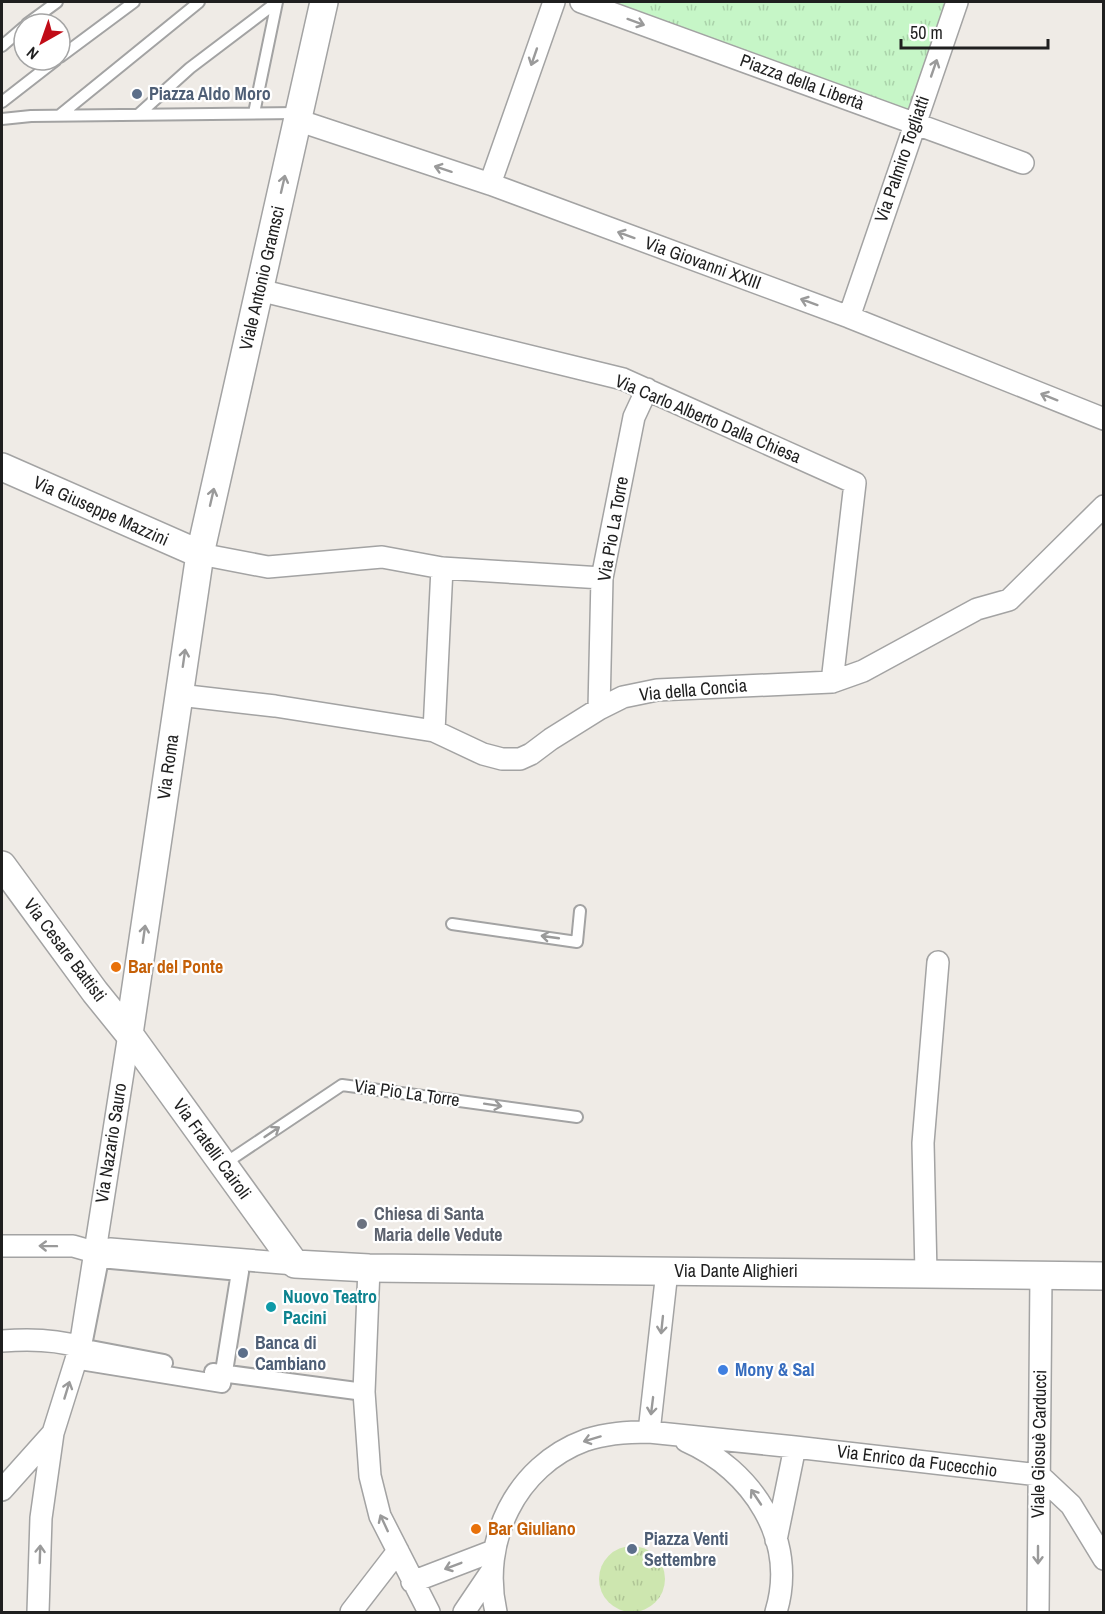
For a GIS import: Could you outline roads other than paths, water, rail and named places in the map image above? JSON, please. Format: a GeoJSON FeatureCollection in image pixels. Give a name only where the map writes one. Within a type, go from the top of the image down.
{"type":"FeatureCollection","features":[{"type":"Feature","properties":{"kind":"street","name":"Viale Antonio Gramsci"},"geometry":{"type":"LineString","coordinates":[[200,554],[324,2]]}},
{"type":"Feature","properties":{"kind":"street"},"geometry":{"type":"LineString","coordinates":[[490,184],[554,2]]}},
{"type":"Feature","properties":{"kind":"street","name":"Piazza della Libertà"},"geometry":{"type":"LineString","coordinates":[[581,2],[1023,163]]}},
{"type":"Feature","properties":{"kind":"street","name":"Via Palmiro Togliatti"},"geometry":{"type":"LineString","coordinates":[[849,317],[957,2]]}},
{"type":"Feature","properties":{"kind":"street","name":"Via Giovanni XXIII"},"geometry":{"type":"LineString","coordinates":[[298,117],[490,184],[849,317],[1104,419]]}},
{"type":"Feature","properties":{"kind":"street","name":"Via Carlo Alberto Dalla Chiesa"},"geometry":{"type":"LineString","coordinates":[[259,290],[623,379],[855,483],[832,682]]}},
{"type":"Feature","properties":{"kind":"street","name":"Via Pio La Torre"},"geometry":{"type":"LineString","coordinates":[[599,709],[602,578],[634,417],[647,389]]}},
{"type":"Feature","properties":{"kind":"street","name":"Via Giuseppe Mazzini"},"geometry":{"type":"LineString","coordinates":[[2,467],[200,554]]}},
{"type":"Feature","properties":{"kind":"street","name":"Via della Concia"},"geometry":{"type":"LineString","coordinates":[[179,695],[275,706],[434,731],[483,754],[502,759],[520,759],[599,709],[623,697],[657,690],[832,682],[863,671],[976,609],[1009,600],[1104,506]]}},
{"type":"Feature","properties":{"kind":"street"},"geometry":{"type":"LineString","coordinates":[[200,554],[268,567],[382,557],[442,568],[602,578]]}},
{"type":"Feature","properties":{"kind":"street","name":"Via Roma"},"geometry":{"type":"LineString","coordinates":[[129,1034],[200,554]]}},
{"type":"Feature","properties":{"kind":"street"},"geometry":{"type":"LineString","coordinates":[[434,731],[442,568]]}},
{"type":"Feature","properties":{"kind":"street","name":"Via Cesare Battisti"},"geometry":{"type":"LineString","coordinates":[[2,865],[95,992],[129,1034]]}},
{"type":"Feature","properties":{"kind":"street"},"geometry":{"type":"LineString","coordinates":[[926,1273],[923,1143],[938,962]]}},
{"type":"Feature","properties":{"kind":"street"},"geometry":{"type":"LineString","coordinates":[[95,992],[116,997],[131,990],[137,981]]}},
{"type":"Feature","properties":{"kind":"street","name":"Via Fratelli Cairoli"},"geometry":{"type":"LineString","coordinates":[[129,1034],[295,1264]]}},
{"type":"Feature","properties":{"kind":"street","name":"Via Nazario Sauro"},"geometry":{"type":"LineString","coordinates":[[38,1612],[41,1518],[53,1434],[81,1348],[129,1034]]}},
{"type":"Feature","properties":{"kind":"street"},"geometry":{"type":"LineString","coordinates":[[2,1246],[73,1246],[94,1252],[110,1250],[295,1264]]}},
{"type":"Feature","properties":{"kind":"street"},"geometry":{"type":"LineString","coordinates":[[81,1348],[100,1259],[240,1272],[224,1374]]}},
{"type":"Feature","properties":{"kind":"street","name":"Via Dante Alighieri"},"geometry":{"type":"LineString","coordinates":[[295,1264],[369,1268],[1104,1276]]}},
{"type":"Feature","properties":{"kind":"street"},"geometry":{"type":"LineString","coordinates":[[369,1268],[364,1392],[370,1476],[380,1516],[429,1612]]}},
{"type":"Feature","properties":{"kind":"street"},"geometry":{"type":"LineString","coordinates":[[650,1432],[667,1271]]}},
{"type":"Feature","properties":{"kind":"street","name":"Viale Giosuè Carducci"},"geometry":{"type":"LineString","coordinates":[[1038,1612],[1041,1275]]}},
{"type":"Feature","properties":{"kind":"street"},"geometry":{"type":"LineString","coordinates":[[2,1341],[21,1339],[63,1341],[81,1348],[224,1374],[364,1392]]}},
{"type":"Feature","properties":{"kind":"street"},"geometry":{"type":"LineString","coordinates":[[650,1432],[694,1444],[719,1458],[758,1498],[776,1540],[781,1568],[781,1587],[776,1612]]}},
{"type":"Feature","properties":{"kind":"street"},"geometry":{"type":"LineString","coordinates":[[496,1612],[492,1598],[492,1561],[498,1531],[516,1494],[546,1462],[584,1441],[606,1435],[650,1432],[795,1447],[776,1540]]}},
{"type":"Feature","properties":{"kind":"street"},"geometry":{"type":"LineString","coordinates":[[2,1490],[53,1434]]}},
{"type":"Feature","properties":{"kind":"street","name":"Via Enrico da Fucecchio"},"geometry":{"type":"LineString","coordinates":[[795,1447],[1039,1475]]}},
{"type":"Feature","properties":{"kind":"street"},"geometry":{"type":"LineString","coordinates":[[1039,1475],[1071,1505],[1104,1559]]}},
{"type":"Feature","properties":{"kind":"street"},"geometry":{"type":"LineString","coordinates":[[351,1612],[398,1551]]}},
{"type":"Feature","properties":{"kind":"street"},"geometry":{"type":"LineString","coordinates":[[412,1582],[492,1561]]}},
{"type":"Feature","properties":{"kind":"street"},"geometry":{"type":"LineString","coordinates":[[464,1612],[492,1561]]}},
{"type":"Feature","properties":{"kind":"lane"},"geometry":{"type":"LineString","coordinates":[[44,12],[57,2]]}},
{"type":"Feature","properties":{"kind":"lane"},"geometry":{"type":"LineString","coordinates":[[72,48],[134,2]]}},
{"type":"Feature","properties":{"kind":"lane"},"geometry":{"type":"LineString","coordinates":[[60,115],[199,2]]}},
{"type":"Feature","properties":{"kind":"lane"},"geometry":{"type":"LineString","coordinates":[[139,114],[190,68],[277,2]]}},
{"type":"Feature","properties":{"kind":"lane"},"geometry":{"type":"LineString","coordinates":[[254,113],[277,2]]}},
{"type":"Feature","properties":{"kind":"lane"},"geometry":{"type":"LineString","coordinates":[[2,102],[41,72]]}},
{"type":"Feature","properties":{"kind":"lane"},"geometry":{"type":"LineString","coordinates":[[2,119],[60,115],[254,113],[298,117]]}},
{"type":"Feature","properties":{"kind":"lane"},"geometry":{"type":"LineString","coordinates":[[452,924],[577,942],[580,911]]}},
{"type":"Feature","properties":{"kind":"lane","name":"Via Pio La Torre"},"geometry":{"type":"LineString","coordinates":[[223,1164],[342,1084],[577,1117]]}},
{"type":"Feature","properties":{"kind":"place","name":"Piazza Aldo Moro"},"geometry":{"type":"Point","coordinates":[137,94]}},
{"type":"Feature","properties":{"kind":"place","name":"Bar del Ponte"},"geometry":{"type":"Point","coordinates":[116,967]}},
{"type":"Feature","properties":{"kind":"place","name":"Chiesa di Santa Maria delle Vedute"},"geometry":{"type":"Point","coordinates":[362,1224]}},
{"type":"Feature","properties":{"kind":"place","name":"Nuovo Teatro Pacini"},"geometry":{"type":"Point","coordinates":[271,1307]}},
{"type":"Feature","properties":{"kind":"place","name":"Banca di Cambiano"},"geometry":{"type":"Point","coordinates":[243,1353]}},
{"type":"Feature","properties":{"kind":"place","name":"Mony & Sal"},"geometry":{"type":"Point","coordinates":[723,1370]}},
{"type":"Feature","properties":{"kind":"place","name":"Bar Giuliano"},"geometry":{"type":"Point","coordinates":[476,1529]}},
{"type":"Feature","properties":{"kind":"place","name":"Piazza Venti Settembre"},"geometry":{"type":"Point","coordinates":[632,1549]}}]}
